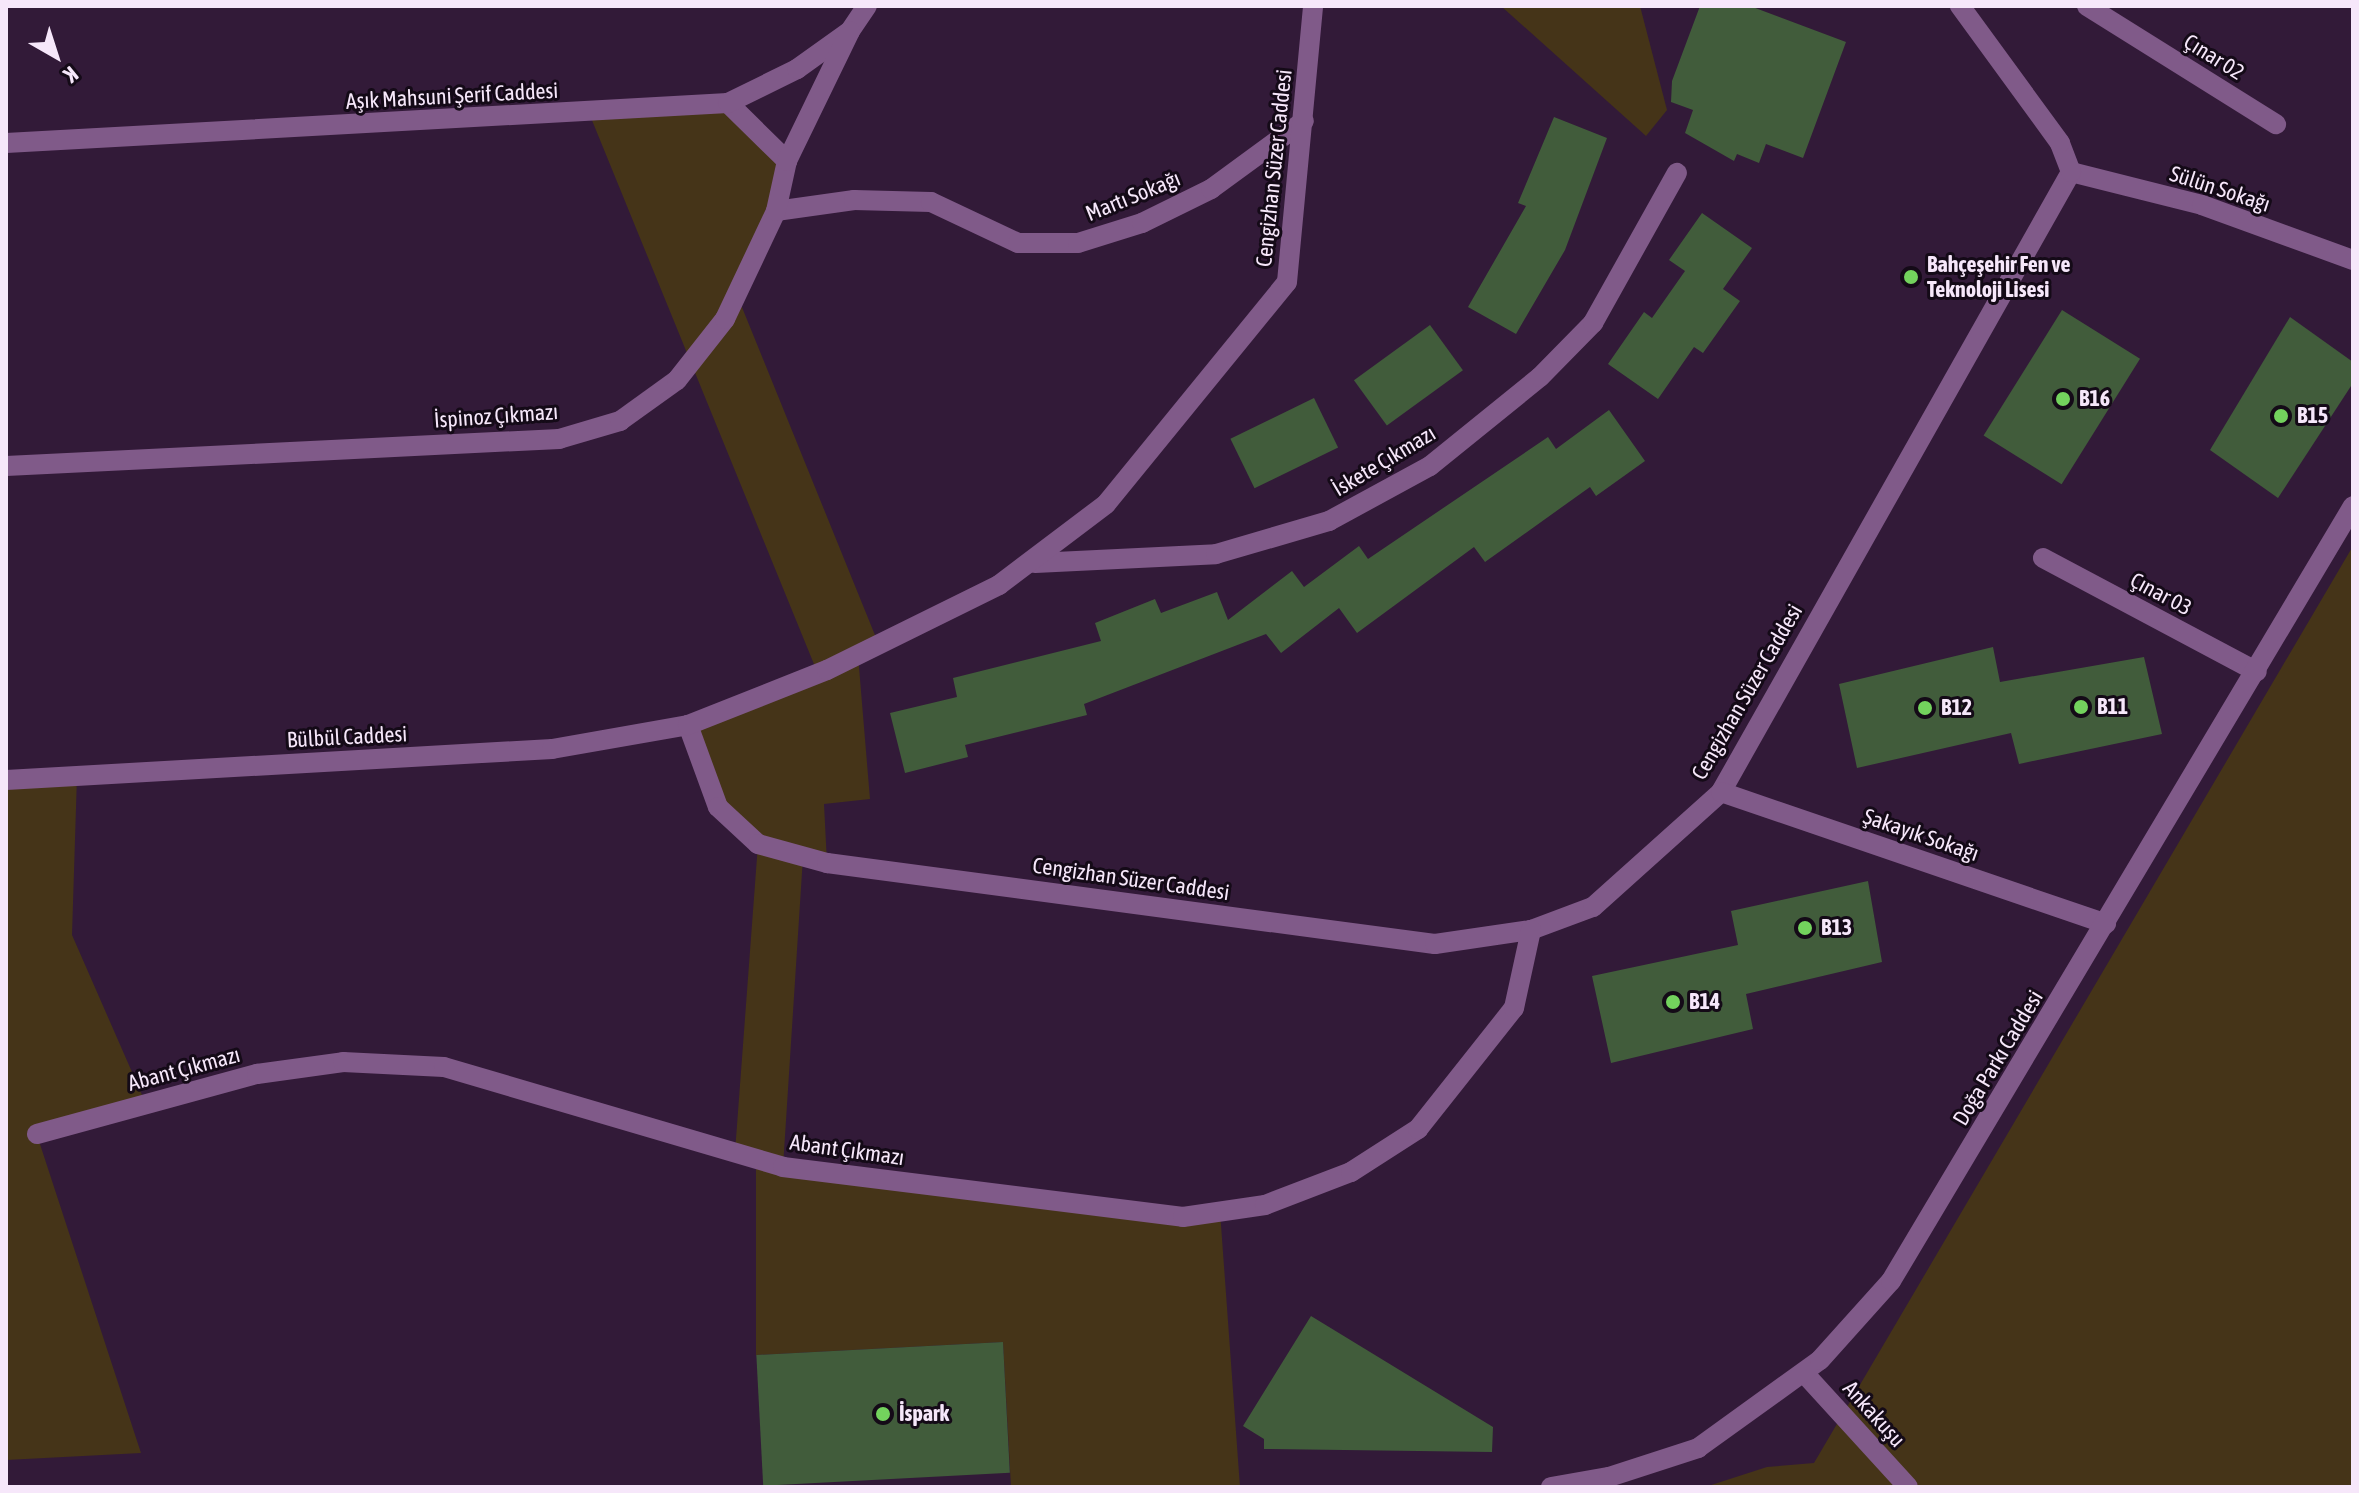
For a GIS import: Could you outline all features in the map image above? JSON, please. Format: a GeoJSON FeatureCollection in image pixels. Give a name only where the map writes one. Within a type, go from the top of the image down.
{"type":"FeatureCollection","features":[{"type":"Feature","properties":{"kind":"street","name":"Aşık Mahsuni Şerif Caddesi"},"geometry":{"type":"LineString","coordinates":[[6,143],[728,103],[797,69],[850,31],[867,6]]}},
{"type":"Feature","properties":{"kind":"street","name":"Cengizhan Süzer Caddesi"},"geometry":{"type":"LineString","coordinates":[[1313,6],[1287,282],[1106,504],[1035,563],[827,670],[688,725],[718,807],[758,844],[827,863],[1435,944],[1531,930],[1593,907],[1721,792],[2071,172]]}},
{"type":"Feature","properties":{"kind":"street"},"geometry":{"type":"LineString","coordinates":[[1960,6],[2060,143],[2071,172]]}},
{"type":"Feature","properties":{"kind":"street","name":"Çınar 02"},"geometry":{"type":"LineString","coordinates":[[2087,6],[2276,124]]}},
{"type":"Feature","properties":{"kind":"street","name":"İspinoz Çıkmazı"},"geometry":{"type":"LineString","coordinates":[[6,466],[559,439],[620,421],[677,380],[725,319],[776,211],[787,161],[850,31]]}},
{"type":"Feature","properties":{"kind":"street"},"geometry":{"type":"LineString","coordinates":[[728,103],[787,161]]}},
{"type":"Feature","properties":{"kind":"street","name":"Martı Sokağı"},"geometry":{"type":"LineString","coordinates":[[776,211],[854,200],[931,202],[1018,243],[1078,243],[1142,223],[1211,189],[1304,121]]}},
{"type":"Feature","properties":{"kind":"street","name":"Sülün Sokağı"},"geometry":{"type":"LineString","coordinates":[[2071,172],[2202,205],[2353,260]]}},
{"type":"Feature","properties":{"kind":"street","name":"İskete Çıkmazı"},"geometry":{"type":"LineString","coordinates":[[1035,563],[1216,554],[1329,521],[1430,466],[1540,377],[1593,323],[1677,173]]}},
{"type":"Feature","properties":{"kind":"street","name":"Doğa Parkı Caddesi"},"geometry":{"type":"LineString","coordinates":[[1551,1487],[1609,1477],[1698,1448],[1804,1373],[1891,1281],[2257,672],[2353,506]]}},
{"type":"Feature","properties":{"kind":"street","name":"Çınar 03"},"geometry":{"type":"LineString","coordinates":[[2043,558],[2257,672]]}},
{"type":"Feature","properties":{"kind":"street","name":"Bülbül Caddesi"},"geometry":{"type":"LineString","coordinates":[[6,780],[552,749],[688,725]]}},
{"type":"Feature","properties":{"kind":"street","name":"Şakayık Sokağı"},"geometry":{"type":"LineString","coordinates":[[1721,792],[2106,924]]}},
{"type":"Feature","properties":{"kind":"street","name":"Abant Çıkmazı"},"geometry":{"type":"LineString","coordinates":[[37,1134],[257,1074],[343,1062],[444,1067],[783,1167],[1183,1217],[1265,1205],[1351,1172],[1418,1129],[1514,1008],[1531,930]]}},
{"type":"Feature","properties":{"kind":"street","name":"Ankakuşu"},"geometry":{"type":"LineString","coordinates":[[1804,1373],[1908,1487]]}},
{"type":"Feature","properties":{"kind":"shaded area"},"geometry":{"type":"Polygon","coordinates":[[[1501,6],[1640,6],[1667,110],[1646,136],[1501,6]]]}},
{"type":"Feature","properties":{"kind":"shaded area"},"geometry":{"type":"Polygon","coordinates":[[[728,103],[787,161],[737,295],[879,645],[858,655],[870,799],[824,804],[827,863],[803,857],[783,1167],[1220,1211],[1240,1487],[1011,1487],[1003,1342],[756,1355],[756,1159],[735,1152],[758,844],[718,807],[688,725],[818,674],[589,113],[728,103]]]}},
{"type":"Feature","properties":{"kind":"shaded area"},"geometry":{"type":"Polygon","coordinates":[[[2353,546],[2353,1487],[1705,1487],[1767,1467],[1814,1463],[2353,546]]]}},
{"type":"Feature","properties":{"kind":"shaded area"},"geometry":{"type":"Polygon","coordinates":[[[77,776],[72,935],[146,1104],[37,1135],[141,1453],[6,1460],[6,780],[77,776]]]}},
{"type":"Feature","properties":{"kind":"building"},"geometry":{"type":"Polygon","coordinates":[[[1700,6],[1750,6],[1846,42],[1803,158],[1766,144],[1759,163],[1737,154],[1734,161],[1685,133],[1693,110],[1671,102],[1672,81],[1700,6]]]}},
{"type":"Feature","properties":{"kind":"building"},"geometry":{"type":"Polygon","coordinates":[[[1554,117],[1607,138],[1565,250],[1516,334],[1468,307],[1526,206],[1518,203],[1554,117]]]}},
{"type":"Feature","properties":{"kind":"building"},"geometry":{"type":"Polygon","coordinates":[[[1702,213],[1752,248],[1723,289],[1740,301],[1703,353],[1694,347],[1658,399],[1608,364],[1644,312],[1652,318],[1685,271],[1669,260],[1702,213]]]}},
{"type":"Feature","properties":{"kind":"building","name":"B16"},"geometry":{"type":"Polygon","coordinates":[[[2062,310],[2140,359],[2062,484],[1984,436],[2062,310]]]}},
{"type":"Feature","properties":{"kind":"building","name":"B15"},"geometry":{"type":"Polygon","coordinates":[[[2290,317],[2353,362],[2353,383],[2278,498],[2210,450],[2290,317]]]}},
{"type":"Feature","properties":{"kind":"building"},"geometry":{"type":"Polygon","coordinates":[[[1430,325],[1463,370],[1387,426],[1354,380],[1430,325]]]}},
{"type":"Feature","properties":{"kind":"building"},"geometry":{"type":"Polygon","coordinates":[[[1314,398],[1338,447],[1255,488],[1230,439],[1314,398]]]}},
{"type":"Feature","properties":{"kind":"building"},"geometry":{"type":"Polygon","coordinates":[[[1609,410],[1645,461],[1596,496],[1590,487],[1485,562],[1474,547],[1357,633],[1339,608],[1281,653],[1266,634],[1084,704],[1087,715],[965,745],[968,757],[905,773],[890,713],[957,697],[953,678],[1101,641],[1095,623],[1155,599],[1161,613],[1217,592],[1228,620],[1292,571],[1304,587],[1359,546],[1368,559],[1548,437],[1556,449],[1609,410]]]}},
{"type":"Feature","properties":{"kind":"building"},"geometry":{"type":"Polygon","coordinates":[[[1993,647],[2000,682],[2144,657],[2162,734],[2019,764],[2011,733],[1857,768],[1839,684],[1993,647]]]}},
{"type":"Feature","properties":{"kind":"building"},"geometry":{"type":"Polygon","coordinates":[[[1868,881],[1882,962],[1746,994],[1753,1029],[1611,1063],[1592,976],[1738,945],[1731,911],[1868,881]]]}},
{"type":"Feature","properties":{"kind":"building"},"geometry":{"type":"Polygon","coordinates":[[[1311,1316],[1493,1427],[1492,1452],[1264,1449],[1264,1439],[1243,1426],[1311,1316]]]}},
{"type":"Feature","properties":{"kind":"building","name":"İspark"},"geometry":{"type":"Polygon","coordinates":[[[1003,1342],[1010,1473],[763,1486],[756,1355],[1003,1342]]]}},
{"type":"Feature","properties":{"kind":"place","name":"Bahçeşehir Fen ve Teknoloji Lisesi"},"geometry":{"type":"Point","coordinates":[1911,277]}},
{"type":"Feature","properties":{"kind":"place","name":"B16"},"geometry":{"type":"Point","coordinates":[2063,399]}},
{"type":"Feature","properties":{"kind":"place","name":"B15"},"geometry":{"type":"Point","coordinates":[2281,416]}},
{"type":"Feature","properties":{"kind":"place","name":"B11"},"geometry":{"type":"Point","coordinates":[2081,707]}},
{"type":"Feature","properties":{"kind":"place","name":"B12"},"geometry":{"type":"Point","coordinates":[1925,708]}},
{"type":"Feature","properties":{"kind":"place","name":"B13"},"geometry":{"type":"Point","coordinates":[1805,928]}},
{"type":"Feature","properties":{"kind":"place","name":"B14"},"geometry":{"type":"Point","coordinates":[1673,1002]}},
{"type":"Feature","properties":{"kind":"place","name":"İspark"},"geometry":{"type":"Point","coordinates":[883,1414]}}]}
